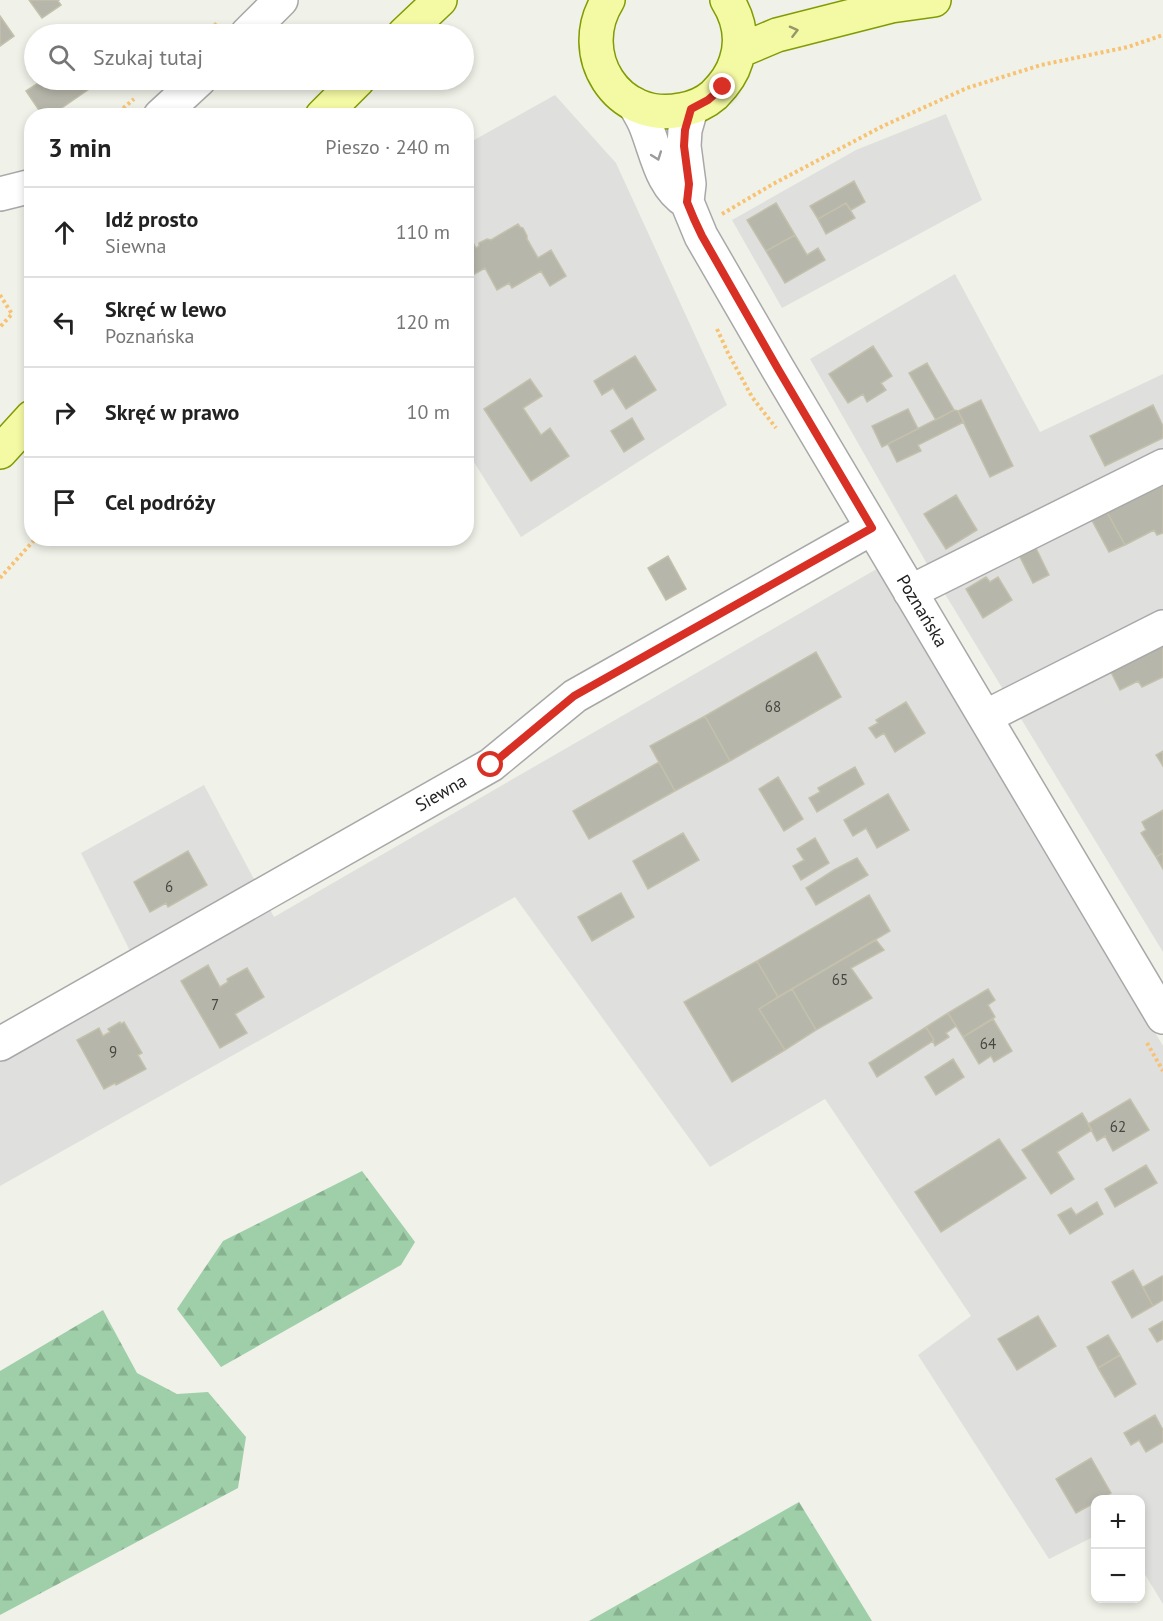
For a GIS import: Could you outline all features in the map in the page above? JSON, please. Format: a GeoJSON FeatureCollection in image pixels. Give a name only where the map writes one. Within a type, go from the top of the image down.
{"type":"FeatureCollection","features":[{"type":"Feature","properties":{"kind":"main road"},"geometry":{"type":"LineString","coordinates":[[415,24],[440,0]]}},
{"type":"Feature","properties":{"kind":"main road"},"geometry":{"type":"LineString","coordinates":[[608,0],[597,25],[595,42],[598,61],[606,78],[618,93],[634,104],[652,111],[672,112],[691,109],[708,100],[723,87],[734,70],[739,51],[739,31],[734,10],[727,0]]}},
{"type":"Feature","properties":{"kind":"main road"},"geometry":{"type":"LineString","coordinates":[[739,51],[777,35],[891,6],[934,0]]}},
{"type":"Feature","properties":{"kind":"main road"},"geometry":{"type":"LineString","coordinates":[[330,108],[348,90]]}},
{"type":"Feature","properties":{"kind":"main road"},"geometry":{"type":"LineString","coordinates":[[0,452],[24,426]]}},
{"type":"Feature","properties":{"kind":"street"},"geometry":{"type":"LineString","coordinates":[[257,24],[281,0]]}},
{"type":"Feature","properties":{"kind":"street"},"geometry":{"type":"LineString","coordinates":[[169,108],[188,90]]}},
{"type":"Feature","properties":{"kind":"street","name":"Poznańska"},"geometry":{"type":"LineString","coordinates":[[634,104],[643,120],[670,188],[693,215],[778,369],[1163,1017]]}},
{"type":"Feature","properties":{"kind":"street"},"geometry":{"type":"LineString","coordinates":[[691,109],[685,130],[684,146],[693,215]]}},
{"type":"Feature","properties":{"kind":"street"},"geometry":{"type":"LineString","coordinates":[[0,194],[24,188]]}},
{"type":"Feature","properties":{"kind":"street"},"geometry":{"type":"LineString","coordinates":[[910,592],[1163,466]]}},
{"type":"Feature","properties":{"kind":"street","name":"Siewna"},"geometry":{"type":"LineString","coordinates":[[0,1044],[491,765],[574,696],[872,528]]}},
{"type":"Feature","properties":{"kind":"street"},"geometry":{"type":"LineString","coordinates":[[984,717],[1163,627]]}},
{"type":"Feature","properties":{"kind":"path"},"geometry":{"type":"LineString","coordinates":[[693,215],[773,184],[883,126],[967,88],[1041,66],[1128,47],[1163,35]]}},
{"type":"Feature","properties":{"kind":"path"},"geometry":{"type":"LineString","coordinates":[[0,295],[12,314],[0,327]]}},
{"type":"Feature","properties":{"kind":"path"},"geometry":{"type":"LineString","coordinates":[[0,578],[29,546]]}},
{"type":"Feature","properties":{"kind":"shaded area"},"geometry":{"type":"Polygon","coordinates":[[[555,95],[616,163],[727,405],[521,537],[474,462],[474,140],[555,95]]]}},
{"type":"Feature","properties":{"kind":"shaded area"},"geometry":{"type":"Polygon","coordinates":[[[946,114],[982,200],[782,308],[732,220],[856,150],[946,114]]]}},
{"type":"Feature","properties":{"kind":"shaded area"},"geometry":{"type":"Polygon","coordinates":[[[955,274],[1040,432],[1163,374],[1163,952],[931,571],[810,359],[955,274]]]}},
{"type":"Feature","properties":{"kind":"shaded area"},"geometry":{"type":"Polygon","coordinates":[[[880,567],[1163,1046],[1163,1604],[1145,1575],[1145,1495],[1091,1495],[1091,1538],[1049,1559],[918,1355],[971,1316],[825,1099],[710,1167],[515,897],[0,1186],[0,1027],[131,953],[81,853],[204,785],[274,917],[880,567]]]}},
{"type":"Feature","properties":{"kind":"green space"},"geometry":{"type":"Polygon","coordinates":[[[362,1171],[415,1242],[401,1265],[221,1367],[177,1309],[223,1241],[362,1171]]]}},
{"type":"Feature","properties":{"kind":"green space"},"geometry":{"type":"Polygon","coordinates":[[[103,1310],[137,1373],[177,1394],[208,1392],[246,1437],[238,1488],[0,1615],[0,1371],[103,1310]]]}},
{"type":"Feature","properties":{"kind":"green space"},"geometry":{"type":"Polygon","coordinates":[[[799,1502],[872,1621],[589,1621],[799,1502]]]}},
{"type":"Feature","properties":{"kind":"building"},"geometry":{"type":"Polygon","coordinates":[[[29,0],[59,0],[61,5],[42,18],[29,0]]]}},
{"type":"Feature","properties":{"kind":"building"},"geometry":{"type":"Polygon","coordinates":[[[0,16],[14,36],[0,46],[0,16]]]}},
{"type":"Feature","properties":{"kind":"building"},"geometry":{"type":"Polygon","coordinates":[[[88,90],[62,108],[38,108],[26,91],[88,90]]]}},
{"type":"Feature","properties":{"kind":"building"},"geometry":{"type":"Polygon","coordinates":[[[854,181],[865,202],[851,210],[846,203],[818,219],[810,206],[854,181]]]}},
{"type":"Feature","properties":{"kind":"building"},"geometry":{"type":"Polygon","coordinates":[[[776,203],[795,235],[766,251],[747,220],[776,203]]]}},
{"type":"Feature","properties":{"kind":"building"},"geometry":{"type":"Polygon","coordinates":[[[846,203],[855,218],[826,234],[818,219],[846,203]]]}},
{"type":"Feature","properties":{"kind":"building"},"geometry":{"type":"Polygon","coordinates":[[[518,224],[523,228],[538,258],[551,250],[566,276],[550,286],[541,271],[512,288],[509,283],[497,290],[485,268],[474,274],[474,244],[476,248],[479,243],[487,239],[491,240],[518,224]]]}},
{"type":"Feature","properties":{"kind":"building"},"geometry":{"type":"Polygon","coordinates":[[[795,235],[807,255],[818,248],[825,260],[785,283],[766,251],[795,235]]]}},
{"type":"Feature","properties":{"kind":"building"},"geometry":{"type":"Polygon","coordinates":[[[873,346],[892,376],[881,383],[886,390],[867,402],[863,394],[848,403],[829,374],[873,346]]]}},
{"type":"Feature","properties":{"kind":"building"},"geometry":{"type":"Polygon","coordinates":[[[635,356],[656,390],[626,409],[613,388],[602,395],[594,381],[635,356]]]}},
{"type":"Feature","properties":{"kind":"building"},"geometry":{"type":"Polygon","coordinates":[[[927,363],[954,410],[936,420],[909,373],[927,363]]]}},
{"type":"Feature","properties":{"kind":"building"},"geometry":{"type":"Polygon","coordinates":[[[530,379],[542,396],[523,408],[541,435],[550,428],[569,456],[531,481],[484,409],[530,379]]]}},
{"type":"Feature","properties":{"kind":"building"},"geometry":{"type":"Polygon","coordinates":[[[981,400],[1013,466],[990,477],[958,411],[981,400]]]}},
{"type":"Feature","properties":{"kind":"building"},"geometry":{"type":"Polygon","coordinates":[[[1153,405],[1163,426],[1163,438],[1105,466],[1090,436],[1153,405]]]}},
{"type":"Feature","properties":{"kind":"building"},"geometry":{"type":"Polygon","coordinates":[[[908,409],[918,429],[882,447],[872,426],[908,409]]]}},
{"type":"Feature","properties":{"kind":"building"},"geometry":{"type":"Polygon","coordinates":[[[954,410],[958,411],[964,422],[918,445],[921,451],[897,462],[888,444],[954,410]]]}},
{"type":"Feature","properties":{"kind":"building"},"geometry":{"type":"Polygon","coordinates":[[[632,418],[644,439],[624,452],[611,431],[632,418]]]}},
{"type":"Feature","properties":{"kind":"building"},"geometry":{"type":"Polygon","coordinates":[[[1159,477],[1163,487],[1163,533],[1157,535],[1154,530],[1125,545],[1103,505],[1159,477]]]}},
{"type":"Feature","properties":{"kind":"building"},"geometry":{"type":"Polygon","coordinates":[[[956,495],[977,530],[946,549],[924,514],[956,495]]]}},
{"type":"Feature","properties":{"kind":"building"},"geometry":{"type":"Polygon","coordinates":[[[1103,505],[1125,545],[1109,552],[1088,513],[1103,505]]]}},
{"type":"Feature","properties":{"kind":"building"},"geometry":{"type":"Polygon","coordinates":[[[1032,540],[1049,575],[1033,583],[1016,549],[1032,540]]]}},
{"type":"Feature","properties":{"kind":"building"},"geometry":{"type":"Polygon","coordinates":[[[668,556],[686,589],[666,600],[648,568],[668,556]]]}},
{"type":"Feature","properties":{"kind":"building"},"geometry":{"type":"Polygon","coordinates":[[[986,577],[990,582],[998,577],[1012,600],[983,618],[966,589],[986,577]]]}},
{"type":"Feature","properties":{"kind":"building"},"geometry":{"type":"Polygon","coordinates":[[[1163,640],[1163,677],[1142,687],[1138,681],[1120,690],[1109,668],[1163,640]]]}},
{"type":"Feature","properties":{"kind":"building"},"geometry":{"type":"Polygon","coordinates":[[[816,652],[841,697],[730,761],[705,716],[816,652]]]}},
{"type":"Feature","properties":{"kind":"building"},"geometry":{"type":"Polygon","coordinates":[[[906,702],[925,733],[895,752],[884,733],[876,738],[869,728],[878,723],[876,720],[906,702]]]}},
{"type":"Feature","properties":{"kind":"building"},"geometry":{"type":"Polygon","coordinates":[[[705,716],[730,761],[675,791],[650,746],[705,716]]]}},
{"type":"Feature","properties":{"kind":"building"},"geometry":{"type":"Polygon","coordinates":[[[1163,751],[1163,766],[1156,755],[1163,751]]]}},
{"type":"Feature","properties":{"kind":"building"},"geometry":{"type":"Polygon","coordinates":[[[659,762],[675,791],[589,839],[573,811],[659,762]]]}},
{"type":"Feature","properties":{"kind":"building"},"geometry":{"type":"Polygon","coordinates":[[[855,767],[864,784],[817,812],[809,798],[820,792],[818,788],[855,767]]]}},
{"type":"Feature","properties":{"kind":"building"},"geometry":{"type":"Polygon","coordinates":[[[778,777],[803,819],[784,831],[759,789],[778,777]]]}},
{"type":"Feature","properties":{"kind":"building"},"geometry":{"type":"Polygon","coordinates":[[[888,794],[909,830],[877,848],[866,828],[853,836],[844,820],[888,794]]]}},
{"type":"Feature","properties":{"kind":"building"},"geometry":{"type":"Polygon","coordinates":[[[1163,810],[1163,853],[1156,857],[1141,833],[1146,830],[1142,822],[1163,810]]]}},
{"type":"Feature","properties":{"kind":"building"},"geometry":{"type":"Polygon","coordinates":[[[683,833],[699,860],[648,889],[633,861],[683,833]]]}},
{"type":"Feature","properties":{"kind":"building"},"geometry":{"type":"Polygon","coordinates":[[[815,838],[829,863],[801,880],[793,866],[804,860],[797,849],[815,838]]]}},
{"type":"Feature","properties":{"kind":"building"},"geometry":{"type":"Polygon","coordinates":[[[188,851],[207,885],[168,907],[166,903],[150,912],[134,882],[188,851]]]}},
{"type":"Feature","properties":{"kind":"building"},"geometry":{"type":"Polygon","coordinates":[[[1163,853],[1163,869],[1156,857],[1163,853]]]}},
{"type":"Feature","properties":{"kind":"building"},"geometry":{"type":"Polygon","coordinates":[[[857,858],[868,875],[816,905],[806,888],[857,858]]]}},
{"type":"Feature","properties":{"kind":"building"},"geometry":{"type":"Polygon","coordinates":[[[621,893],[634,917],[592,941],[578,917],[621,893]]]}},
{"type":"Feature","properties":{"kind":"building"},"geometry":{"type":"Polygon","coordinates":[[[869,895],[890,931],[778,997],[757,961],[869,895]]]}},
{"type":"Feature","properties":{"kind":"building"},"geometry":{"type":"Polygon","coordinates":[[[876,940],[884,950],[851,968],[872,998],[816,1030],[792,989],[876,940]]]}},
{"type":"Feature","properties":{"kind":"building"},"geometry":{"type":"Polygon","coordinates":[[[757,961],[778,997],[759,1009],[785,1050],[732,1082],[684,1002],[757,961]]]}},
{"type":"Feature","properties":{"kind":"building"},"geometry":{"type":"Polygon","coordinates":[[[208,965],[220,987],[228,982],[227,979],[247,968],[264,997],[235,1014],[247,1033],[220,1048],[181,981],[208,965]]]}},
{"type":"Feature","properties":{"kind":"building"},"geometry":{"type":"Polygon","coordinates":[[[792,989],[816,1030],[785,1050],[759,1009],[792,989]]]}},
{"type":"Feature","properties":{"kind":"building"},"geometry":{"type":"Polygon","coordinates":[[[988,989],[995,1000],[988,1005],[995,1017],[963,1037],[948,1013],[988,989]]]}},
{"type":"Feature","properties":{"kind":"building"},"geometry":{"type":"Polygon","coordinates":[[[948,1013],[956,1026],[946,1033],[949,1037],[935,1046],[926,1027],[948,1013]]]}},
{"type":"Feature","properties":{"kind":"building"},"geometry":{"type":"Polygon","coordinates":[[[993,1019],[1012,1051],[994,1062],[991,1056],[979,1064],[963,1037],[993,1019]]]}},
{"type":"Feature","properties":{"kind":"building"},"geometry":{"type":"Polygon","coordinates":[[[120,1022],[121,1024],[124,1022],[142,1053],[138,1055],[146,1069],[104,1089],[77,1040],[99,1028],[103,1036],[110,1032],[108,1029],[120,1022]]]}},
{"type":"Feature","properties":{"kind":"building"},"geometry":{"type":"Polygon","coordinates":[[[926,1027],[934,1040],[877,1077],[869,1063],[926,1027]]]}},
{"type":"Feature","properties":{"kind":"building"},"geometry":{"type":"Polygon","coordinates":[[[953,1059],[964,1077],[936,1095],[925,1077],[953,1059]]]}},
{"type":"Feature","properties":{"kind":"building"},"geometry":{"type":"Polygon","coordinates":[[[1130,1099],[1149,1130],[1113,1151],[1105,1136],[1097,1141],[1088,1124],[1130,1099]]]}},
{"type":"Feature","properties":{"kind":"building"},"geometry":{"type":"Polygon","coordinates":[[[1082,1113],[1092,1130],[1057,1152],[1074,1179],[1051,1194],[1022,1150],[1082,1113]]]}},
{"type":"Feature","properties":{"kind":"building"},"geometry":{"type":"Polygon","coordinates":[[[999,1139],[1026,1178],[941,1232],[915,1192],[999,1139]]]}},
{"type":"Feature","properties":{"kind":"building"},"geometry":{"type":"Polygon","coordinates":[[[1146,1165],[1157,1183],[1115,1207],[1105,1189],[1146,1165]]]}},
{"type":"Feature","properties":{"kind":"building"},"geometry":{"type":"Polygon","coordinates":[[[1097,1202],[1103,1214],[1070,1234],[1058,1215],[1071,1208],[1076,1215],[1097,1202]]]}},
{"type":"Feature","properties":{"kind":"building"},"geometry":{"type":"Polygon","coordinates":[[[1133,1270],[1153,1306],[1132,1318],[1112,1282],[1133,1270]]]}},
{"type":"Feature","properties":{"kind":"building"},"geometry":{"type":"Polygon","coordinates":[[[1162,1276],[1163,1300],[1153,1306],[1143,1287],[1162,1276]]]}},
{"type":"Feature","properties":{"kind":"building"},"geometry":{"type":"Polygon","coordinates":[[[1038,1316],[1056,1346],[1017,1370],[998,1339],[1038,1316]]]}},
{"type":"Feature","properties":{"kind":"building"},"geometry":{"type":"Polygon","coordinates":[[[1163,1321],[1163,1339],[1157,1342],[1149,1329],[1163,1321]]]}},
{"type":"Feature","properties":{"kind":"building"},"geometry":{"type":"Polygon","coordinates":[[[1108,1335],[1120,1355],[1098,1368],[1087,1347],[1108,1335]]]}},
{"type":"Feature","properties":{"kind":"building"},"geometry":{"type":"Polygon","coordinates":[[[1120,1355],[1136,1384],[1115,1397],[1098,1368],[1120,1355]]]}},
{"type":"Feature","properties":{"kind":"building"},"geometry":{"type":"Polygon","coordinates":[[[1155,1415],[1163,1430],[1163,1442],[1146,1452],[1139,1440],[1131,1445],[1124,1433],[1155,1415]]]}},
{"type":"Feature","properties":{"kind":"building"},"geometry":{"type":"Polygon","coordinates":[[[1091,1458],[1111,1493],[1091,1495],[1091,1505],[1076,1513],[1056,1479],[1091,1458]]]}},
{"type":"Feature","properties":{"kind":"route"},"geometry":{"type":"LineString","coordinates":[[491,765],[574,696],[872,528],[702,236],[687,202],[689,184],[684,146],[685,130],[691,109],[708,100],[723,87]]}}]}
